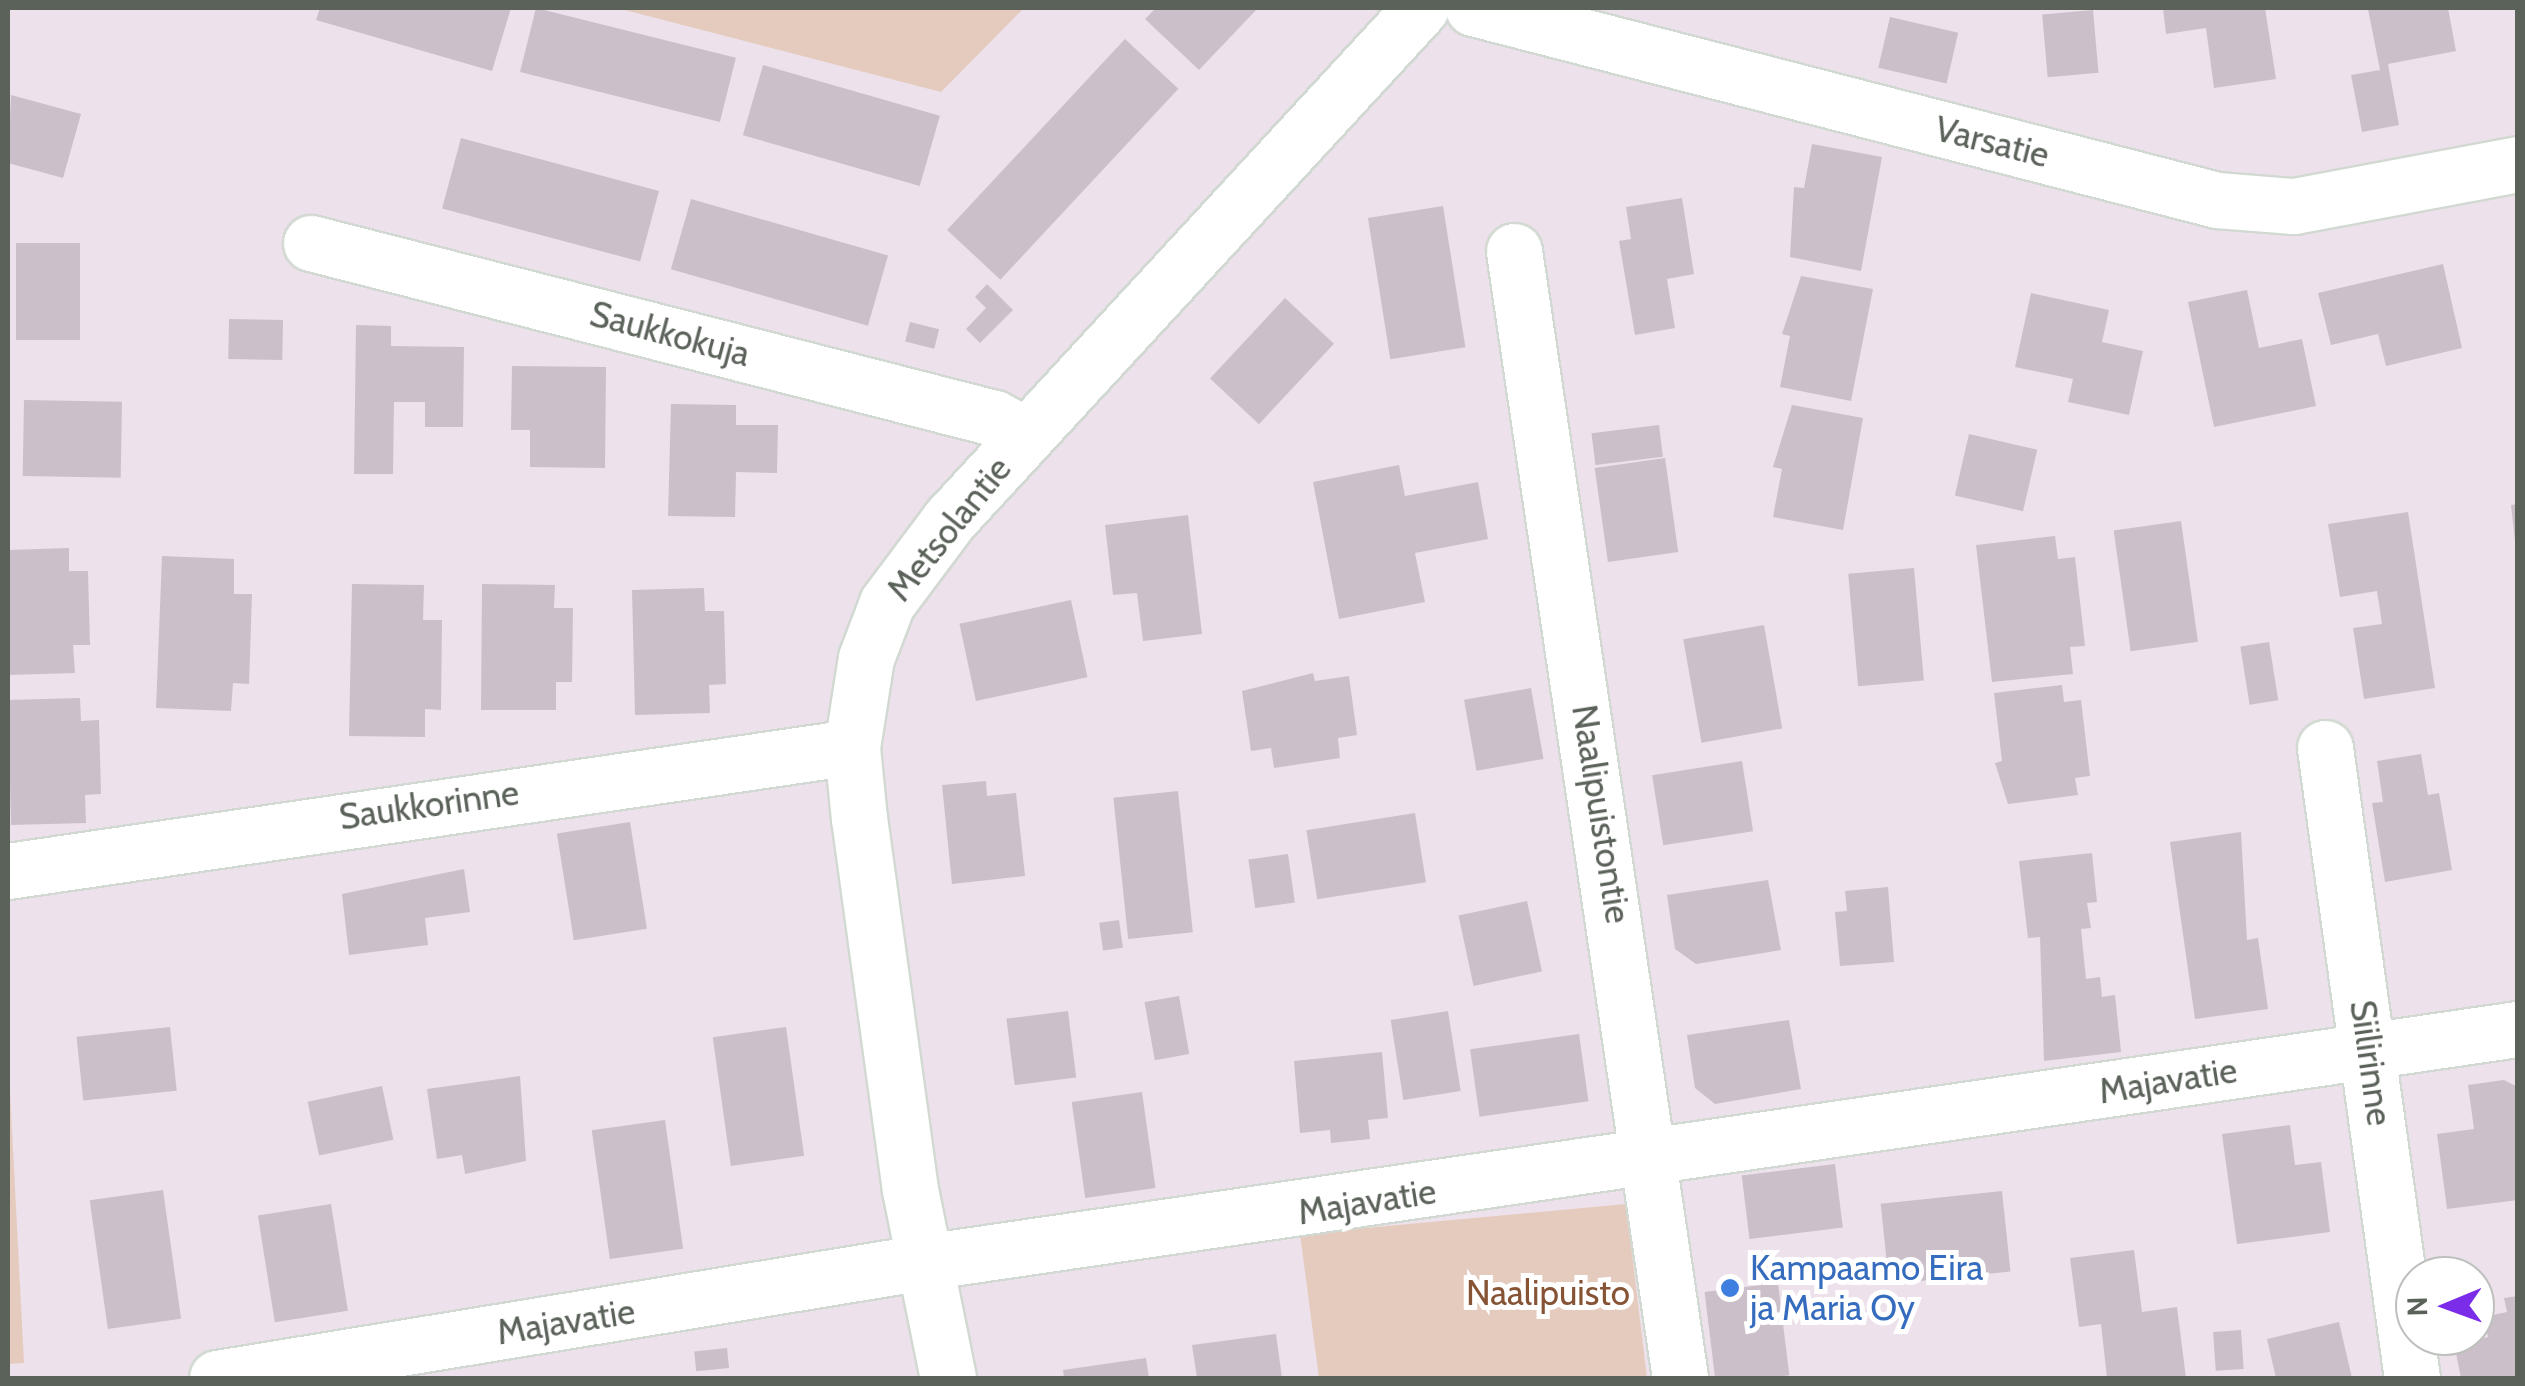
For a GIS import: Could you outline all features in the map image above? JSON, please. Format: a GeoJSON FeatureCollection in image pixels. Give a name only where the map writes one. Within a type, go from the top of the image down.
{"type":"FeatureCollection","features":[{"type":"Feature","properties":{"kind":"street","name":"Metsolantie"},"geometry":{"type":"LineString","coordinates":[[948,1378],[924,1262],[852,747],[866,658],[887,604],[1026,436],[1422,8]]}},
{"type":"Feature","properties":{"kind":"street","name":"Varsatie"},"geometry":{"type":"LineString","coordinates":[[1473,8],[2217,200],[2294,206],[2518,164]]}},
{"type":"Feature","properties":{"kind":"street","name":"Saukkokuja"},"geometry":{"type":"LineString","coordinates":[[310,243],[994,418],[1026,436]]}},
{"type":"Feature","properties":{"kind":"street","name":"Naalipuistontie"},"geometry":{"type":"LineString","coordinates":[[1514,251],[1654,1157],[1648,1271],[1680,1378]]}},
{"type":"Feature","properties":{"kind":"street","name":"Saukkorinne"},"geometry":{"type":"LineString","coordinates":[[8,870],[852,747]]}},
{"type":"Feature","properties":{"kind":"street","name":"Siilirinne"},"geometry":{"type":"LineString","coordinates":[[2325,748],[2370,1051],[2412,1378]]}},
{"type":"Feature","properties":{"kind":"street","name":"Majavatie"},"geometry":{"type":"LineString","coordinates":[[217,1378],[924,1262],[2518,1029]]}},
{"type":"Feature","properties":{"kind":"green space"},"geometry":{"type":"Polygon","coordinates":[[[617,8],[1024,8],[941,92],[617,8]]]}},
{"type":"Feature","properties":{"kind":"green space"},"geometry":{"type":"Polygon","coordinates":[[[8,1052],[24,1363],[8,1364],[8,1052]]]}},
{"type":"Feature","properties":{"kind":"green space","name":"Naalipuisto"},"geometry":{"type":"Polygon","coordinates":[[[1626,1204],[1647,1378],[1319,1378],[1300,1234],[1626,1204]]]}},
{"type":"Feature","properties":{"kind":"building"},"geometry":{"type":"Polygon","coordinates":[[[320,8],[511,8],[492,71],[316,20],[320,8]]]}},
{"type":"Feature","properties":{"kind":"building"},"geometry":{"type":"Polygon","coordinates":[[[536,8],[736,58],[720,122],[520,72],[536,8]]]}},
{"type":"Feature","properties":{"kind":"building"},"geometry":{"type":"Polygon","coordinates":[[[1156,8],[1258,8],[1199,70],[1145,19],[1156,8]]]}},
{"type":"Feature","properties":{"kind":"building"},"geometry":{"type":"Polygon","coordinates":[[[2163,8],[2265,8],[2276,79],[2214,88],[2206,28],[2166,34],[2163,8]]]}},
{"type":"Feature","properties":{"kind":"building"},"geometry":{"type":"Polygon","coordinates":[[[2448,8],[2456,51],[2388,64],[2399,125],[2362,132],[2351,75],[2380,70],[2368,9],[2448,8]]]}},
{"type":"Feature","properties":{"kind":"building"},"geometry":{"type":"Polygon","coordinates":[[[2093,10],[2098,73],[2048,77],[2042,14],[2093,10]]]}},
{"type":"Feature","properties":{"kind":"building"},"geometry":{"type":"Polygon","coordinates":[[[1890,17],[1958,33],[1947,83],[1878,68],[1890,17]]]}},
{"type":"Feature","properties":{"kind":"building"},"geometry":{"type":"Polygon","coordinates":[[[1125,39],[1178,89],[1000,280],[947,230],[1125,39]]]}},
{"type":"Feature","properties":{"kind":"building"},"geometry":{"type":"Polygon","coordinates":[[[763,65],[940,116],[920,186],[743,135],[763,65]]]}},
{"type":"Feature","properties":{"kind":"building"},"geometry":{"type":"Polygon","coordinates":[[[11,95],[81,114],[63,178],[8,163],[11,95]]]}},
{"type":"Feature","properties":{"kind":"building"},"geometry":{"type":"Polygon","coordinates":[[[461,138],[659,191],[640,262],[442,209],[461,138]]]}},
{"type":"Feature","properties":{"kind":"building"},"geometry":{"type":"Polygon","coordinates":[[[1812,144],[1882,157],[1861,271],[1790,257],[1794,187],[1804,188],[1812,144]]]}},
{"type":"Feature","properties":{"kind":"building"},"geometry":{"type":"Polygon","coordinates":[[[1682,198],[1694,274],[1667,279],[1675,328],[1635,335],[1619,241],[1631,239],[1626,207],[1682,198]]]}},
{"type":"Feature","properties":{"kind":"building"},"geometry":{"type":"Polygon","coordinates":[[[691,199],[888,256],[868,326],[671,269],[691,199]]]}},
{"type":"Feature","properties":{"kind":"building"},"geometry":{"type":"Polygon","coordinates":[[[1443,206],[1465,347],[1390,359],[1368,218],[1443,206]]]}},
{"type":"Feature","properties":{"kind":"building"},"geometry":{"type":"Polygon","coordinates":[[[16,243],[80,243],[80,340],[16,340],[16,243]]]}},
{"type":"Feature","properties":{"kind":"building"},"geometry":{"type":"Polygon","coordinates":[[[2443,264],[2462,348],[2386,366],[2378,334],[2331,345],[2318,293],[2443,264]]]}},
{"type":"Feature","properties":{"kind":"building"},"geometry":{"type":"Polygon","coordinates":[[[1801,276],[1873,289],[1851,401],[1780,387],[1790,336],[1782,334],[1801,276]]]}},
{"type":"Feature","properties":{"kind":"building"},"geometry":{"type":"Polygon","coordinates":[[[987,284],[1013,310],[980,343],[966,329],[986,308],[975,297],[987,284]]]}},
{"type":"Feature","properties":{"kind":"building"},"geometry":{"type":"Polygon","coordinates":[[[2247,290],[2259,348],[2302,339],[2316,406],[2214,427],[2188,302],[2247,290]]]}},
{"type":"Feature","properties":{"kind":"building"},"geometry":{"type":"Polygon","coordinates":[[[2031,293],[2109,310],[2102,342],[2143,351],[2129,415],[2068,402],[2073,379],[2015,367],[2031,293]]]}},
{"type":"Feature","properties":{"kind":"building"},"geometry":{"type":"Polygon","coordinates":[[[1285,298],[1334,344],[1259,424],[1210,378],[1285,298]]]}},
{"type":"Feature","properties":{"kind":"building"},"geometry":{"type":"Polygon","coordinates":[[[229,319],[283,320],[282,360],[228,359],[229,319]]]}},
{"type":"Feature","properties":{"kind":"building"},"geometry":{"type":"Polygon","coordinates":[[[910,322],[939,329],[934,349],[905,341],[910,322]]]}},
{"type":"Feature","properties":{"kind":"building"},"geometry":{"type":"Polygon","coordinates":[[[356,325],[391,326],[391,346],[464,347],[463,427],[425,427],[425,402],[394,402],[393,474],[354,474],[356,325]]]}},
{"type":"Feature","properties":{"kind":"building"},"geometry":{"type":"Polygon","coordinates":[[[512,366],[606,367],[605,468],[530,467],[530,430],[511,430],[512,366]]]}},
{"type":"Feature","properties":{"kind":"building"},"geometry":{"type":"Polygon","coordinates":[[[24,400],[122,402],[121,478],[23,476],[24,400]]]}},
{"type":"Feature","properties":{"kind":"building"},"geometry":{"type":"Polygon","coordinates":[[[671,404],[736,405],[736,425],[778,425],[777,473],[736,472],[735,517],[668,516],[671,404]]]}},
{"type":"Feature","properties":{"kind":"building"},"geometry":{"type":"Polygon","coordinates":[[[1792,405],[1863,418],[1843,530],[1773,517],[1782,469],[1773,467],[1792,405]]]}},
{"type":"Feature","properties":{"kind":"building"},"geometry":{"type":"Polygon","coordinates":[[[1659,425],[1663,457],[1595,465],[1592,433],[1659,425]]]}},
{"type":"Feature","properties":{"kind":"building"},"geometry":{"type":"Polygon","coordinates":[[[1969,434],[2037,450],[2023,511],[1955,495],[1969,434]]]}},
{"type":"Feature","properties":{"kind":"building"},"geometry":{"type":"Polygon","coordinates":[[[1665,458],[1678,552],[1608,562],[1595,468],[1665,458]]]}},
{"type":"Feature","properties":{"kind":"building"},"geometry":{"type":"Polygon","coordinates":[[[1399,465],[1405,496],[1478,482],[1488,539],[1415,553],[1425,602],[1339,619],[1313,482],[1399,465]]]}},
{"type":"Feature","properties":{"kind":"building"},"geometry":{"type":"Polygon","coordinates":[[[2518,504],[2518,541],[2515,541],[2511,505],[2518,504]]]}},
{"type":"Feature","properties":{"kind":"building"},"geometry":{"type":"Polygon","coordinates":[[[2408,512],[2435,688],[2364,699],[2353,628],[2382,624],[2377,591],[2340,597],[2328,524],[2408,512]]]}},
{"type":"Feature","properties":{"kind":"building"},"geometry":{"type":"Polygon","coordinates":[[[1188,515],[1202,634],[1143,641],[1137,593],[1113,595],[1105,525],[1188,515]]]}},
{"type":"Feature","properties":{"kind":"building"},"geometry":{"type":"Polygon","coordinates":[[[2181,521],[2198,642],[2131,651],[2114,530],[2181,521]]]}},
{"type":"Feature","properties":{"kind":"building"},"geometry":{"type":"Polygon","coordinates":[[[2055,536],[2058,559],[2075,557],[2085,646],[2070,647],[2073,674],[1992,682],[1976,545],[2055,536]]]}},
{"type":"Feature","properties":{"kind":"building"},"geometry":{"type":"Polygon","coordinates":[[[69,548],[69,571],[88,571],[90,645],[73,645],[75,673],[8,675],[8,550],[69,548]]]}},
{"type":"Feature","properties":{"kind":"building"},"geometry":{"type":"Polygon","coordinates":[[[162,556],[234,559],[234,594],[252,594],[249,684],[233,683],[231,711],[156,708],[162,556]]]}},
{"type":"Feature","properties":{"kind":"building"},"geometry":{"type":"Polygon","coordinates":[[[1914,568],[1924,681],[1858,686],[1848,574],[1914,568]]]}},
{"type":"Feature","properties":{"kind":"building"},"geometry":{"type":"Polygon","coordinates":[[[352,584],[424,585],[423,620],[442,620],[441,710],[425,709],[425,737],[349,736],[352,584]]]}},
{"type":"Feature","properties":{"kind":"building"},"geometry":{"type":"Polygon","coordinates":[[[482,584],[555,585],[554,608],[573,608],[572,682],[556,682],[556,710],[481,710],[482,584]]]}},
{"type":"Feature","properties":{"kind":"building"},"geometry":{"type":"Polygon","coordinates":[[[704,588],[705,611],[724,611],[726,684],[709,685],[710,713],[635,715],[632,590],[704,588]]]}},
{"type":"Feature","properties":{"kind":"building"},"geometry":{"type":"Polygon","coordinates":[[[1071,600],[1087,677],[976,701],[959,624],[1071,600]]]}},
{"type":"Feature","properties":{"kind":"building"},"geometry":{"type":"Polygon","coordinates":[[[1764,625],[1782,728],[1701,743],[1683,639],[1764,625]]]}},
{"type":"Feature","properties":{"kind":"building"},"geometry":{"type":"Polygon","coordinates":[[[2269,642],[2278,700],[2250,705],[2240,647],[2269,642]]]}},
{"type":"Feature","properties":{"kind":"building"},"geometry":{"type":"Polygon","coordinates":[[[1313,673],[1315,681],[1349,676],[1357,735],[1338,738],[1340,758],[1274,768],[1271,748],[1251,751],[1242,691],[1313,673]]]}},
{"type":"Feature","properties":{"kind":"building"},"geometry":{"type":"Polygon","coordinates":[[[2062,685],[2064,702],[2081,700],[2090,776],[2075,778],[2078,795],[2008,804],[1995,763],[2002,761],[1994,693],[2062,685]]]}},
{"type":"Feature","properties":{"kind":"building"},"geometry":{"type":"Polygon","coordinates":[[[1531,688],[1544,759],[1477,771],[1464,700],[1531,688]]]}},
{"type":"Feature","properties":{"kind":"building"},"geometry":{"type":"Polygon","coordinates":[[[80,698],[81,721],[99,720],[101,794],[85,795],[86,823],[11,825],[8,700],[80,698]]]}},
{"type":"Feature","properties":{"kind":"building"},"geometry":{"type":"Polygon","coordinates":[[[2421,754],[2428,795],[2439,793],[2452,870],[2385,882],[2372,803],[2383,802],[2377,761],[2421,754]]]}},
{"type":"Feature","properties":{"kind":"building"},"geometry":{"type":"Polygon","coordinates":[[[1742,761],[1753,831],[1663,845],[1652,775],[1742,761]]]}},
{"type":"Feature","properties":{"kind":"building"},"geometry":{"type":"Polygon","coordinates":[[[986,781],[987,796],[1016,793],[1025,876],[952,884],[942,785],[986,781]]]}},
{"type":"Feature","properties":{"kind":"building"},"geometry":{"type":"Polygon","coordinates":[[[1178,791],[1193,932],[1128,939],[1113,798],[1178,791]]]}},
{"type":"Feature","properties":{"kind":"building"},"geometry":{"type":"Polygon","coordinates":[[[1415,813],[1426,882],[1317,899],[1306,830],[1415,813]]]}},
{"type":"Feature","properties":{"kind":"building"},"geometry":{"type":"Polygon","coordinates":[[[630,822],[647,929],[574,940],[557,834],[630,822]]]}},
{"type":"Feature","properties":{"kind":"building"},"geometry":{"type":"Polygon","coordinates":[[[2241,832],[2247,940],[2258,938],[2268,1009],[2195,1019],[2170,842],[2241,832]]]}},
{"type":"Feature","properties":{"kind":"building"},"geometry":{"type":"Polygon","coordinates":[[[2092,853],[2097,902],[2087,903],[2091,928],[2081,929],[2086,979],[2100,977],[2102,997],[2115,995],[2121,1052],[2044,1061],[2040,937],[2028,938],[2019,861],[2092,853]]]}},
{"type":"Feature","properties":{"kind":"building"},"geometry":{"type":"Polygon","coordinates":[[[1288,854],[1295,903],[1255,908],[1248,860],[1288,854]]]}},
{"type":"Feature","properties":{"kind":"building"},"geometry":{"type":"Polygon","coordinates":[[[464,869],[470,912],[425,918],[428,945],[349,955],[342,894],[464,869]]]}},
{"type":"Feature","properties":{"kind":"building"},"geometry":{"type":"Polygon","coordinates":[[[1768,880],[1781,950],[1696,964],[1675,949],[1667,895],[1768,880]]]}},
{"type":"Feature","properties":{"kind":"building"},"geometry":{"type":"Polygon","coordinates":[[[1888,887],[1894,962],[1840,966],[1835,912],[1847,911],[1845,891],[1888,887]]]}},
{"type":"Feature","properties":{"kind":"building"},"geometry":{"type":"Polygon","coordinates":[[[1527,901],[1542,971],[1473,986],[1459,916],[1527,901]]]}},
{"type":"Feature","properties":{"kind":"building"},"geometry":{"type":"Polygon","coordinates":[[[1119,920],[1123,948],[1103,951],[1099,923],[1119,920]]]}},
{"type":"Feature","properties":{"kind":"building"},"geometry":{"type":"Polygon","coordinates":[[[1179,996],[1189,1054],[1155,1060],[1145,1002],[1179,996]]]}},
{"type":"Feature","properties":{"kind":"building"},"geometry":{"type":"Polygon","coordinates":[[[1068,1011],[1076,1078],[1015,1085],[1006,1019],[1068,1011]]]}},
{"type":"Feature","properties":{"kind":"building"},"geometry":{"type":"Polygon","coordinates":[[[1448,1011],[1461,1091],[1403,1100],[1391,1020],[1448,1011]]]}},
{"type":"Feature","properties":{"kind":"building"},"geometry":{"type":"Polygon","coordinates":[[[1789,1020],[1801,1089],[1715,1104],[1695,1088],[1687,1035],[1789,1020]]]}},
{"type":"Feature","properties":{"kind":"building"},"geometry":{"type":"Polygon","coordinates":[[[170,1027],[177,1091],[83,1100],[77,1037],[170,1027]]]}},
{"type":"Feature","properties":{"kind":"building"},"geometry":{"type":"Polygon","coordinates":[[[786,1027],[804,1156],[731,1166],[713,1037],[786,1027]]]}},
{"type":"Feature","properties":{"kind":"building"},"geometry":{"type":"Polygon","coordinates":[[[1579,1034],[1588,1101],[1480,1117],[1470,1049],[1579,1034]]]}},
{"type":"Feature","properties":{"kind":"building"},"geometry":{"type":"Polygon","coordinates":[[[1382,1052],[1388,1118],[1368,1120],[1370,1139],[1331,1143],[1330,1130],[1300,1133],[1294,1061],[1382,1052]]]}},
{"type":"Feature","properties":{"kind":"building"},"geometry":{"type":"Polygon","coordinates":[[[520,1076],[526,1161],[465,1174],[462,1155],[437,1159],[427,1089],[520,1076]]]}},
{"type":"Feature","properties":{"kind":"building"},"geometry":{"type":"Polygon","coordinates":[[[2504,1080],[2518,1087],[2518,1200],[2447,1209],[2437,1134],[2474,1129],[2468,1085],[2504,1080]]]}},
{"type":"Feature","properties":{"kind":"building"},"geometry":{"type":"Polygon","coordinates":[[[382,1086],[393,1140],[319,1156],[308,1102],[382,1086]]]}},
{"type":"Feature","properties":{"kind":"building"},"geometry":{"type":"Polygon","coordinates":[[[1142,1092],[1155,1188],[1085,1198],[1072,1102],[1142,1092]]]}},
{"type":"Feature","properties":{"kind":"building"},"geometry":{"type":"Polygon","coordinates":[[[665,1120],[683,1249],[610,1259],[592,1130],[665,1120]]]}},
{"type":"Feature","properties":{"kind":"building"},"geometry":{"type":"Polygon","coordinates":[[[2290,1125],[2295,1165],[2321,1162],[2330,1232],[2237,1244],[2222,1134],[2290,1125]]]}},
{"type":"Feature","properties":{"kind":"building"},"geometry":{"type":"Polygon","coordinates":[[[1835,1164],[1843,1228],[1750,1239],[1742,1175],[1835,1164]]]}},
{"type":"Feature","properties":{"kind":"building"},"geometry":{"type":"Polygon","coordinates":[[[163,1190],[181,1319],[108,1329],[90,1200],[163,1190]]]}},
{"type":"Feature","properties":{"kind":"building"},"geometry":{"type":"Polygon","coordinates":[[[2002,1191],[2010,1272],[1889,1284],[1881,1204],[2002,1191]]]}},
{"type":"Feature","properties":{"kind":"building"},"geometry":{"type":"Polygon","coordinates":[[[331,1204],[348,1311],[275,1322],[258,1216],[331,1204]]]}},
{"type":"Feature","properties":{"kind":"building"},"geometry":{"type":"Polygon","coordinates":[[[2134,1250],[2142,1312],[2177,1307],[2186,1378],[2107,1378],[2101,1324],[2079,1327],[2070,1258],[2134,1250]]]}},
{"type":"Feature","properties":{"kind":"building"},"geometry":{"type":"Polygon","coordinates":[[[1778,1283],[1789,1375],[1715,1378],[1705,1292],[1778,1283]]]}},
{"type":"Feature","properties":{"kind":"building"},"geometry":{"type":"Polygon","coordinates":[[[2518,1296],[2518,1378],[2461,1378],[2456,1356],[2495,1356],[2495,1315],[2507,1312],[2504,1298],[2518,1296]]]}},
{"type":"Feature","properties":{"kind":"building"},"geometry":{"type":"Polygon","coordinates":[[[2339,1322],[2352,1378],[2276,1378],[2267,1339],[2339,1322]]]}},
{"type":"Feature","properties":{"kind":"building"},"geometry":{"type":"Polygon","coordinates":[[[2241,1330],[2244,1369],[2216,1371],[2213,1332],[2241,1330]]]}},
{"type":"Feature","properties":{"kind":"building"},"geometry":{"type":"Polygon","coordinates":[[[1276,1334],[1282,1378],[1197,1378],[1192,1345],[1276,1334]]]}},
{"type":"Feature","properties":{"kind":"building"},"geometry":{"type":"Polygon","coordinates":[[[727,1348],[729,1368],[696,1371],[694,1351],[727,1348]]]}},
{"type":"Feature","properties":{"kind":"building"},"geometry":{"type":"Polygon","coordinates":[[[1146,1358],[1149,1378],[1064,1378],[1063,1370],[1146,1358]]]}},
{"type":"Feature","properties":{"kind":"place","name":"Kampaamo Eira ja Maria Oy"},"geometry":{"type":"Point","coordinates":[1730,1288]}}]}
